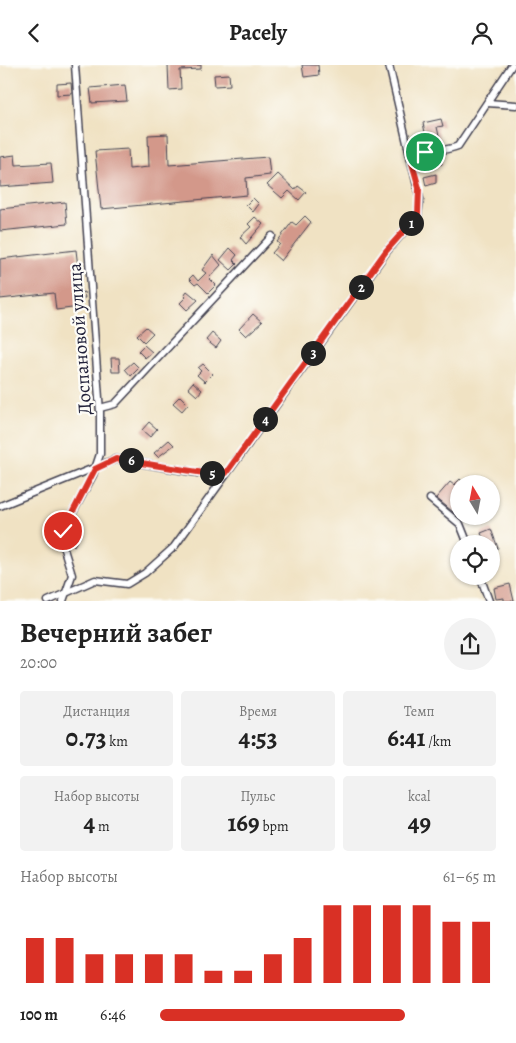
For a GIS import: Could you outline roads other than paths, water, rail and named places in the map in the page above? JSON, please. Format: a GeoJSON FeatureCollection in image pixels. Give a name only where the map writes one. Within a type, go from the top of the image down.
{"type":"FeatureCollection","features":[{"type":"Feature","properties":{"kind":"street","name":"Доспановой улица"},"geometry":{"type":"LineString","coordinates":[[63,601],[72,575],[63,545],[63,531],[95,469],[100,454],[100,407],[75,65]]}},
{"type":"Feature","properties":{"kind":"street"},"geometry":{"type":"LineString","coordinates":[[48,601],[95,580],[121,584],[134,581],[174,547],[386,251],[418,215],[419,188],[389,65]]}},
{"type":"Feature","properties":{"kind":"street"},"geometry":{"type":"LineString","coordinates":[[412,163],[417,156],[425,152],[458,146],[512,65]]}},
{"type":"Feature","properties":{"kind":"street"},"geometry":{"type":"LineString","coordinates":[[487,103],[516,105]]}},
{"type":"Feature","properties":{"kind":"street"},"geometry":{"type":"LineString","coordinates":[[100,407],[115,404],[272,236]]}},
{"type":"Feature","properties":{"kind":"street"},"geometry":{"type":"LineString","coordinates":[[0,506],[116,459],[204,473],[226,473]]}},
{"type":"Feature","properties":{"kind":"street"},"geometry":{"type":"LineString","coordinates":[[430,499],[460,524],[464,535]]}},
{"type":"Feature","properties":{"kind":"street"},"geometry":{"type":"LineString","coordinates":[[483,585],[489,601]]}}]}
